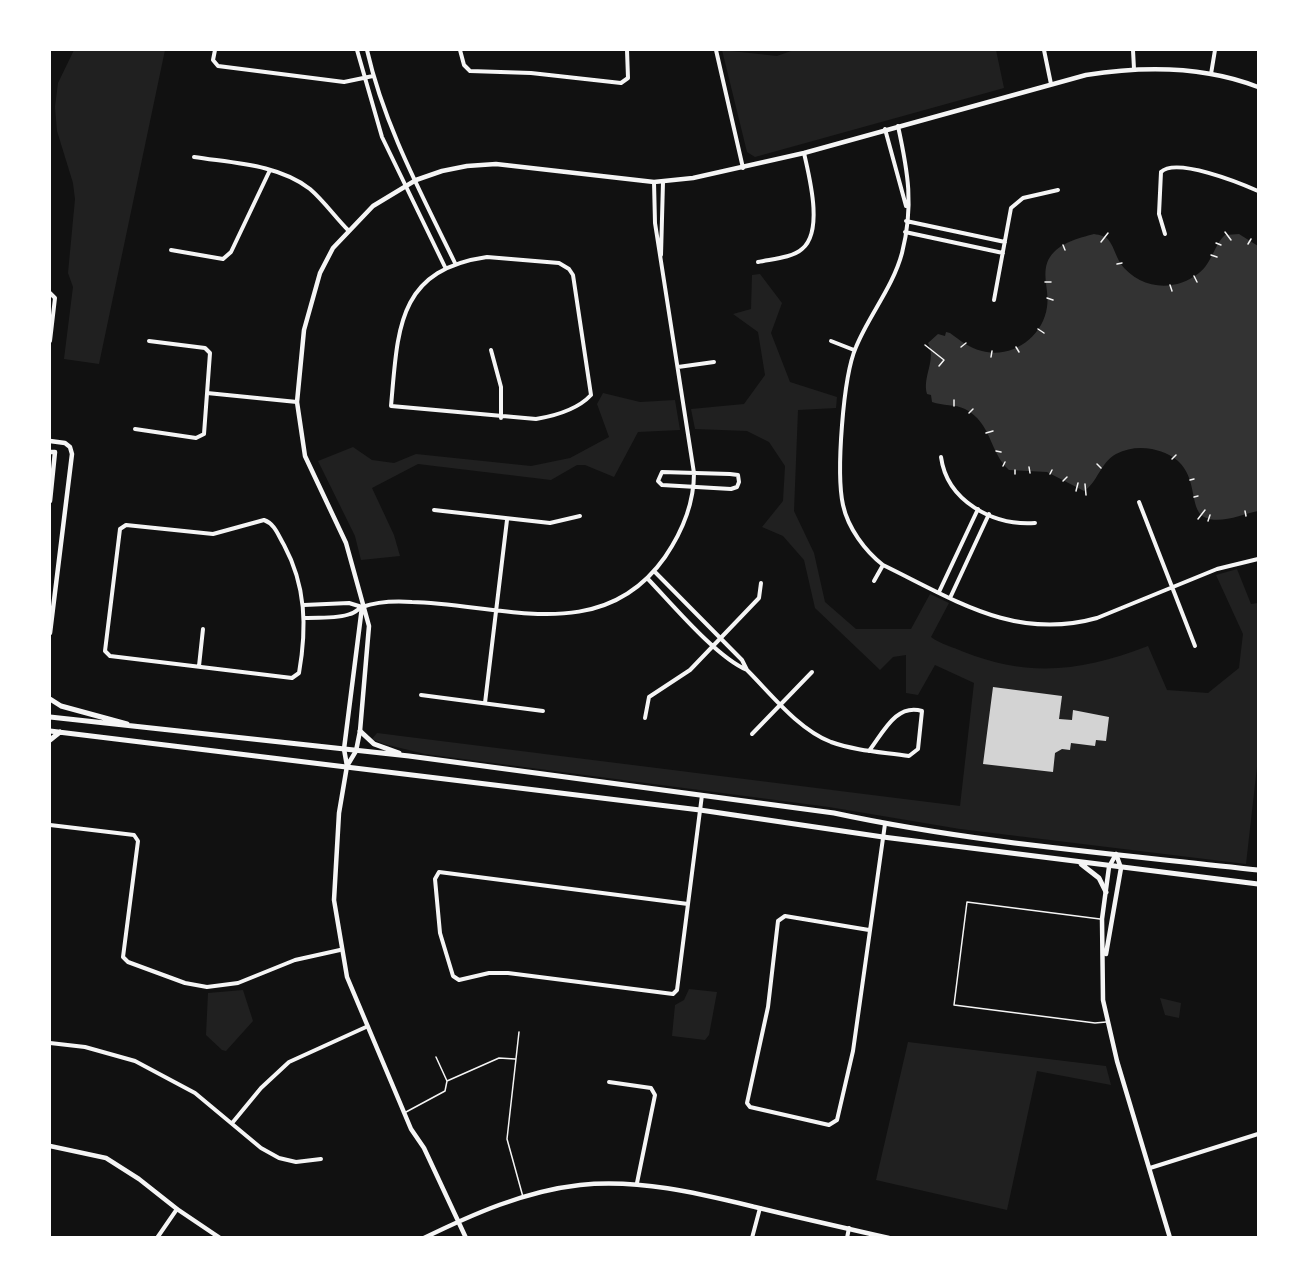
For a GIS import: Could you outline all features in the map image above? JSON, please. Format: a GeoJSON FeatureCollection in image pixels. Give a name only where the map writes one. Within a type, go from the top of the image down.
{"type":"FeatureCollection","features":[{"type":"Feature","properties":{"kind":"main road"},"geometry":{"type":"LineString","coordinates":[[50,699],[61,706],[122,721],[132,726]]}},
{"type":"Feature","properties":{"kind":"main road"},"geometry":{"type":"LineString","coordinates":[[50,717],[410,756],[834,813],[885,824],[1258,870]]}},
{"type":"Feature","properties":{"kind":"main road"},"geometry":{"type":"LineString","coordinates":[[50,730],[700,810],[1109,867],[1258,884]]}},
{"type":"Feature","properties":{"kind":"main road"},"geometry":{"type":"LineString","coordinates":[[50,740],[62,731]]}},
{"type":"Feature","properties":{"kind":"main road"},"geometry":{"type":"LineString","coordinates":[[360,731],[374,744],[410,756]]}},
{"type":"Feature","properties":{"kind":"main road"},"geometry":{"type":"LineString","coordinates":[[1080,863],[1099,878],[1106,892]]}},
{"type":"Feature","properties":{"kind":"street"},"geometry":{"type":"LineString","coordinates":[[215,50],[213,60],[218,66],[344,82],[373,76]]}},
{"type":"Feature","properties":{"kind":"street"},"geometry":{"type":"LineString","coordinates":[[357,50],[382,137],[445,267]]}},
{"type":"Feature","properties":{"kind":"street"},"geometry":{"type":"LineString","coordinates":[[367,50],[393,136],[455,263]]}},
{"type":"Feature","properties":{"kind":"street"},"geometry":{"type":"LineString","coordinates":[[460,50],[464,65],[470,70],[531,73],[621,83],[628,78],[627,50]]}},
{"type":"Feature","properties":{"kind":"street"},"geometry":{"type":"LineString","coordinates":[[716,50],[742,168]]}},
{"type":"Feature","properties":{"kind":"street"},"geometry":{"type":"LineString","coordinates":[[1044,50],[1051,84]]}},
{"type":"Feature","properties":{"kind":"street"},"geometry":{"type":"LineString","coordinates":[[1133,50],[1134,69]]}},
{"type":"Feature","properties":{"kind":"street"},"geometry":{"type":"LineString","coordinates":[[1211,74],[1215,50]]}},
{"type":"Feature","properties":{"kind":"street"},"geometry":{"type":"LineString","coordinates":[[347,766],[356,751],[360,731],[369,626],[346,543],[305,456],[297,402],[304,330],[312,296],[333,248],[373,206],[416,180],[450,169],[496,164],[654,182],[742,168],[1086,75],[1134,69],[1211,74],[1258,87]]}},
{"type":"Feature","properties":{"kind":"street"},"geometry":{"type":"LineString","coordinates":[[898,126],[910,191],[905,232],[896,272],[854,350],[845,404],[841,472],[843,506],[850,525],[862,543],[883,565],[950,598],[998,618],[1030,625],[1057,626],[1097,618],[1170,586],[1225,566],[1258,558]]}},
{"type":"Feature","properties":{"kind":"street"},"geometry":{"type":"LineString","coordinates":[[885,129],[908,209]]}},
{"type":"Feature","properties":{"kind":"street"},"geometry":{"type":"LineString","coordinates":[[758,262],[801,250],[807,244],[814,201],[804,153]]}},
{"type":"Feature","properties":{"kind":"street"},"geometry":{"type":"LineString","coordinates":[[194,157],[270,170],[286,175],[310,190],[348,230]]}},
{"type":"Feature","properties":{"kind":"street"},"geometry":{"type":"LineString","coordinates":[[1165,234],[1159,214],[1161,172],[1165,168],[1171,166],[1207,173],[1258,191]]}},
{"type":"Feature","properties":{"kind":"street"},"geometry":{"type":"LineString","coordinates":[[171,250],[223,259],[231,252],[270,170]]}},
{"type":"Feature","properties":{"kind":"street"},"geometry":{"type":"LineString","coordinates":[[304,605],[349,603],[362,607],[411,602],[552,615],[585,611],[625,595],[654,571],[676,540],[688,511],[694,487],[694,473],[654,224],[654,182]]}},
{"type":"Feature","properties":{"kind":"street"},"geometry":{"type":"LineString","coordinates":[[660,261],[663,233],[663,182]]}},
{"type":"Feature","properties":{"kind":"street"},"geometry":{"type":"LineString","coordinates":[[994,300],[1014,204],[1023,198],[1058,190]]}},
{"type":"Feature","properties":{"kind":"street"},"geometry":{"type":"LineString","coordinates":[[906,221],[1005,242]]}},
{"type":"Feature","properties":{"kind":"street"},"geometry":{"type":"LineString","coordinates":[[905,232],[1002,253]]}},
{"type":"Feature","properties":{"kind":"street"},"geometry":{"type":"LineString","coordinates":[[500,257],[559,263],[569,269],[573,275],[591,395],[584,402],[549,417],[523,420],[391,406],[398,337],[403,316],[420,290],[445,267],[455,263],[500,257]]}},
{"type":"Feature","properties":{"kind":"street"},"geometry":{"type":"LineString","coordinates":[[50,293],[55,298],[50,341]]}},
{"type":"Feature","properties":{"kind":"street"},"geometry":{"type":"LineString","coordinates":[[831,340],[854,350]]}},
{"type":"Feature","properties":{"kind":"street"},"geometry":{"type":"LineString","coordinates":[[135,429],[196,438],[204,434],[210,353],[205,348],[149,341]]}},
{"type":"Feature","properties":{"kind":"street"},"geometry":{"type":"LineString","coordinates":[[491,350],[501,387],[501,418]]}},
{"type":"Feature","properties":{"kind":"street"},"geometry":{"type":"LineString","coordinates":[[678,367],[714,362]]}},
{"type":"Feature","properties":{"kind":"street"},"geometry":{"type":"LineString","coordinates":[[207,393],[297,402]]}},
{"type":"Feature","properties":{"kind":"street"},"geometry":{"type":"LineString","coordinates":[[50,441],[65,443],[70,447],[72,454],[50,633]]}},
{"type":"Feature","properties":{"kind":"street"},"geometry":{"type":"LineString","coordinates":[[50,501],[52,452]]}},
{"type":"Feature","properties":{"kind":"street"},"geometry":{"type":"LineString","coordinates":[[941,457],[948,483],[962,498],[978,509],[1015,524],[1035,523]]}},
{"type":"Feature","properties":{"kind":"street"},"geometry":{"type":"LineString","coordinates":[[662,472],[738,475],[737,487],[731,489],[694,487],[662,485],[658,481],[662,472]]}},
{"type":"Feature","properties":{"kind":"street"},"geometry":{"type":"LineString","coordinates":[[1138,502],[1196,646]]}},
{"type":"Feature","properties":{"kind":"street"},"geometry":{"type":"LineString","coordinates":[[939,592],[978,509]]}},
{"type":"Feature","properties":{"kind":"street"},"geometry":{"type":"LineString","coordinates":[[434,510],[507,520],[550,523],[580,516]]}},
{"type":"Feature","properties":{"kind":"street"},"geometry":{"type":"LineString","coordinates":[[950,598],[989,514]]}},
{"type":"Feature","properties":{"kind":"street"},"geometry":{"type":"LineString","coordinates":[[264,520],[272,523],[295,569],[305,618],[299,673],[292,678],[110,656],[105,651],[120,529],[126,525],[213,534],[264,520]]}},
{"type":"Feature","properties":{"kind":"street"},"geometry":{"type":"LineString","coordinates":[[484,703],[507,520]]}},
{"type":"Feature","properties":{"kind":"street"},"geometry":{"type":"LineString","coordinates":[[874,581],[883,565]]}},
{"type":"Feature","properties":{"kind":"street"},"geometry":{"type":"LineString","coordinates":[[654,571],[737,666],[747,670]]}},
{"type":"Feature","properties":{"kind":"street"},"geometry":{"type":"LineString","coordinates":[[647,578],[717,641],[742,660],[747,670],[812,732],[831,741],[869,751],[909,756],[918,749],[922,711],[910,707],[901,711],[869,751]]}},
{"type":"Feature","properties":{"kind":"street"},"geometry":{"type":"LineString","coordinates":[[645,718],[649,697],[690,670],[759,598],[761,583]]}},
{"type":"Feature","properties":{"kind":"street"},"geometry":{"type":"LineString","coordinates":[[305,618],[350,614],[362,607]]}},
{"type":"Feature","properties":{"kind":"street"},"geometry":{"type":"LineString","coordinates":[[362,607],[344,749],[347,766],[334,865],[334,900],[340,950],[346,977],[366,1027],[404,1113],[466,1238]]}},
{"type":"Feature","properties":{"kind":"street"},"geometry":{"type":"LineString","coordinates":[[199,666],[203,629]]}},
{"type":"Feature","properties":{"kind":"street"},"geometry":{"type":"LineString","coordinates":[[752,734],[812,672]]}},
{"type":"Feature","properties":{"kind":"street"},"geometry":{"type":"LineString","coordinates":[[421,695],[543,711]]}},
{"type":"Feature","properties":{"kind":"street"},"geometry":{"type":"LineString","coordinates":[[688,904],[439,872],[435,879],[440,933],[453,976],[459,980],[489,972],[508,973],[673,994],[677,990],[702,795]]}},
{"type":"Feature","properties":{"kind":"street"},"geometry":{"type":"LineString","coordinates":[[869,930],[785,916],[778,921],[768,1007],[747,1103],[750,1107],[829,1125],[837,1120],[853,1051],[885,824]]}},
{"type":"Feature","properties":{"kind":"street"},"geometry":{"type":"LineString","coordinates":[[50,825],[134,835],[138,841],[123,957],[128,962],[185,983],[207,987],[238,983],[295,960],[340,950]]}},
{"type":"Feature","properties":{"kind":"street"},"geometry":{"type":"LineString","coordinates":[[1116,854],[1109,867],[1102,919],[1105,960],[1103,1000],[1107,1022],[1170,1238]]}},
{"type":"Feature","properties":{"kind":"street"},"geometry":{"type":"LineString","coordinates":[[1105,960],[1121,868],[1116,854]]}},
{"type":"Feature","properties":{"kind":"street"},"geometry":{"type":"LineString","coordinates":[[233,1122],[274,1074],[289,1062],[366,1027]]}},
{"type":"Feature","properties":{"kind":"street"},"geometry":{"type":"LineString","coordinates":[[50,1043],[85,1047],[135,1061],[195,1093],[233,1122],[261,1148],[279,1158],[296,1162],[321,1159]]}},
{"type":"Feature","properties":{"kind":"street"},"geometry":{"type":"LineString","coordinates":[[609,1082],[651,1088],[655,1095],[637,1183]]}},
{"type":"Feature","properties":{"kind":"street"},"geometry":{"type":"LineString","coordinates":[[1150,1168],[1258,1134]]}},
{"type":"Feature","properties":{"kind":"street"},"geometry":{"type":"LineString","coordinates":[[50,1146],[106,1158],[140,1179],[177,1209],[220,1238]]}},
{"type":"Feature","properties":{"kind":"street"},"geometry":{"type":"LineString","coordinates":[[424,1238],[523,1197],[578,1185],[637,1183],[684,1191],[889,1238]]}},
{"type":"Feature","properties":{"kind":"street"},"geometry":{"type":"LineString","coordinates":[[752,1238],[760,1208]]}},
{"type":"Feature","properties":{"kind":"street"},"geometry":{"type":"LineString","coordinates":[[157,1238],[177,1209]]}},
{"type":"Feature","properties":{"kind":"street"},"geometry":{"type":"LineString","coordinates":[[847,1238],[849,1228]]}},
{"type":"Feature","properties":{"kind":"lane"},"geometry":{"type":"LineString","coordinates":[[1107,1022],[1095,1023],[954,1005],[967,902],[1113,921]]}},
{"type":"Feature","properties":{"kind":"lane"},"geometry":{"type":"LineString","coordinates":[[519,1032],[507,1139],[523,1197]]}},
{"type":"Feature","properties":{"kind":"lane"},"geometry":{"type":"LineString","coordinates":[[404,1113],[439,1096],[445,1090],[447,1081],[436,1057]]}},
{"type":"Feature","properties":{"kind":"lane"},"geometry":{"type":"LineString","coordinates":[[447,1081],[499,1058],[515,1059]]}},
{"type":"Feature","properties":{"kind":"path"},"geometry":{"type":"LineString","coordinates":[[1225,232],[1230,240]]}},
{"type":"Feature","properties":{"kind":"path"},"geometry":{"type":"LineString","coordinates":[[1101,242],[1108,233]]}},
{"type":"Feature","properties":{"kind":"path"},"geometry":{"type":"LineString","coordinates":[[1248,244],[1251,239]]}},
{"type":"Feature","properties":{"kind":"path"},"geometry":{"type":"LineString","coordinates":[[1216,243],[1221,245]]}},
{"type":"Feature","properties":{"kind":"path"},"geometry":{"type":"LineString","coordinates":[[1063,245],[1065,250]]}},
{"type":"Feature","properties":{"kind":"path"},"geometry":{"type":"LineString","coordinates":[[1211,255],[1217,257]]}},
{"type":"Feature","properties":{"kind":"path"},"geometry":{"type":"LineString","coordinates":[[1117,264],[1122,263]]}},
{"type":"Feature","properties":{"kind":"path"},"geometry":{"type":"LineString","coordinates":[[1194,276],[1197,282]]}},
{"type":"Feature","properties":{"kind":"path"},"geometry":{"type":"LineString","coordinates":[[1045,282],[1051,282]]}},
{"type":"Feature","properties":{"kind":"path"},"geometry":{"type":"LineString","coordinates":[[1170,285],[1172,291]]}},
{"type":"Feature","properties":{"kind":"path"},"geometry":{"type":"LineString","coordinates":[[1047,298],[1053,300]]}},
{"type":"Feature","properties":{"kind":"path"},"geometry":{"type":"LineString","coordinates":[[1038,329],[1044,333]]}},
{"type":"Feature","properties":{"kind":"path"},"geometry":{"type":"LineString","coordinates":[[961,347],[966,343]]}},
{"type":"Feature","properties":{"kind":"path"},"geometry":{"type":"LineString","coordinates":[[925,345],[944,360],[939,366]]}},
{"type":"Feature","properties":{"kind":"path"},"geometry":{"type":"LineString","coordinates":[[1017,347],[1019,352]]}},
{"type":"Feature","properties":{"kind":"path"},"geometry":{"type":"LineString","coordinates":[[991,357],[992,351]]}},
{"type":"Feature","properties":{"kind":"path"},"geometry":{"type":"LineString","coordinates":[[954,400],[954,406]]}},
{"type":"Feature","properties":{"kind":"path"},"geometry":{"type":"LineString","coordinates":[[969,413],[973,409]]}},
{"type":"Feature","properties":{"kind":"path"},"geometry":{"type":"LineString","coordinates":[[986,433],[993,431]]}},
{"type":"Feature","properties":{"kind":"path"},"geometry":{"type":"LineString","coordinates":[[996,451],[1002,452]]}},
{"type":"Feature","properties":{"kind":"path"},"geometry":{"type":"LineString","coordinates":[[1172,459],[1176,455]]}},
{"type":"Feature","properties":{"kind":"path"},"geometry":{"type":"LineString","coordinates":[[1003,466],[1005,462]]}},
{"type":"Feature","properties":{"kind":"path"},"geometry":{"type":"LineString","coordinates":[[1097,464],[1101,468]]}},
{"type":"Feature","properties":{"kind":"path"},"geometry":{"type":"LineString","coordinates":[[1029,467],[1030,473]]}},
{"type":"Feature","properties":{"kind":"path"},"geometry":{"type":"LineString","coordinates":[[1050,474],[1052,470]]}},
{"type":"Feature","properties":{"kind":"path"},"geometry":{"type":"LineString","coordinates":[[1063,481],[1067,477]]}},
{"type":"Feature","properties":{"kind":"path"},"geometry":{"type":"LineString","coordinates":[[1190,480],[1194,479]]}},
{"type":"Feature","properties":{"kind":"path"},"geometry":{"type":"LineString","coordinates":[[1076,491],[1078,483]]}},
{"type":"Feature","properties":{"kind":"path"},"geometry":{"type":"LineString","coordinates":[[1085,484],[1086,495]]}},
{"type":"Feature","properties":{"kind":"path"},"geometry":{"type":"LineString","coordinates":[[1194,497],[1198,496]]}},
{"type":"Feature","properties":{"kind":"path"},"geometry":{"type":"LineString","coordinates":[[1198,519],[1205,510]]}},
{"type":"Feature","properties":{"kind":"path"},"geometry":{"type":"LineString","coordinates":[[1245,511],[1246,516]]}},
{"type":"Feature","properties":{"kind":"path"},"geometry":{"type":"LineString","coordinates":[[1208,521],[1210,515]]}},
{"type":"Feature","properties":{"kind":"shaded area"},"geometry":{"type":"Polygon","coordinates":[[[74,50],[165,50],[99,364],[64,359],[73,287],[68,273],[75,199],[73,183],[57,131],[55,107],[58,83],[74,50]]]}},
{"type":"Feature","properties":{"kind":"shaded area"},"geometry":{"type":"Polygon","coordinates":[[[722,50],[777,56],[794,50],[996,50],[1004,88],[755,157],[747,152],[722,50]]]}},
{"type":"Feature","properties":{"kind":"shaded area"},"geometry":{"type":"Polygon","coordinates":[[[1094,234],[1109,240],[1120,263],[1128,272],[1147,283],[1157,285],[1179,284],[1199,273],[1225,235],[1239,234],[1258,246],[1258,511],[1217,520],[1204,517],[1198,511],[1187,472],[1169,455],[1152,449],[1134,448],[1116,454],[1106,462],[1093,483],[1084,491],[1047,472],[1009,470],[1002,463],[986,430],[974,415],[961,407],[932,402],[931,395],[927,394],[926,381],[931,355],[928,343],[938,334],[945,336],[946,332],[982,351],[993,353],[1015,349],[1033,336],[1044,318],[1048,301],[1045,275],[1050,257],[1064,245],[1094,234]]]}},
{"type":"Feature","properties":{"kind":"shaded area"},"geometry":{"type":"Polygon","coordinates":[[[760,274],[782,303],[771,333],[790,382],[837,397],[836,408],[798,410],[794,511],[814,553],[825,602],[856,629],[911,629],[930,594],[949,603],[931,637],[942,644],[964,652],[1011,666],[1056,668],[1101,661],[1148,646],[1167,690],[1208,693],[1239,668],[1243,634],[1216,575],[1237,569],[1251,604],[1258,603],[1258,758],[1246,864],[960,829],[829,807],[425,754],[372,739],[377,733],[960,806],[974,683],[935,665],[918,695],[906,693],[906,655],[893,657],[880,670],[815,608],[804,560],[783,536],[762,527],[783,501],[785,466],[769,442],[747,431],[695,429],[691,409],[744,404],[765,375],[758,332],[733,314],[751,309],[752,275],[760,274]]]}},
{"type":"Feature","properties":{"kind":"shaded area"},"geometry":{"type":"Polygon","coordinates":[[[603,393],[640,402],[675,400],[680,430],[638,432],[614,477],[585,465],[577,465],[551,480],[418,464],[372,488],[394,535],[400,556],[361,560],[355,536],[318,461],[353,447],[372,460],[394,463],[416,454],[531,466],[570,458],[609,437],[597,404],[603,393]]]}},
{"type":"Feature","properties":{"kind":"shaded area"},"geometry":{"type":"Polygon","coordinates":[[[689,989],[717,992],[709,1035],[705,1040],[672,1036],[675,1005],[684,1000],[689,989]]]}},
{"type":"Feature","properties":{"kind":"shaded area"},"geometry":{"type":"Polygon","coordinates":[[[243,990],[253,1021],[226,1051],[222,1050],[206,1035],[208,993],[243,990]]]}},
{"type":"Feature","properties":{"kind":"shaded area"},"geometry":{"type":"Polygon","coordinates":[[[1160,998],[1181,1003],[1179,1018],[1165,1015],[1160,998]]]}},
{"type":"Feature","properties":{"kind":"shaded area"},"geometry":{"type":"Polygon","coordinates":[[[908,1042],[1106,1066],[1111,1085],[1037,1071],[1007,1210],[876,1180],[908,1042]]]}},
{"type":"Feature","properties":{"kind":"building"},"geometry":{"type":"Polygon","coordinates":[[[993,687],[1062,696],[1059,719],[1072,720],[1073,710],[1109,717],[1106,741],[1096,740],[1095,746],[1071,743],[1070,750],[1062,749],[1055,753],[1053,772],[983,764],[993,687]]]}}]}
